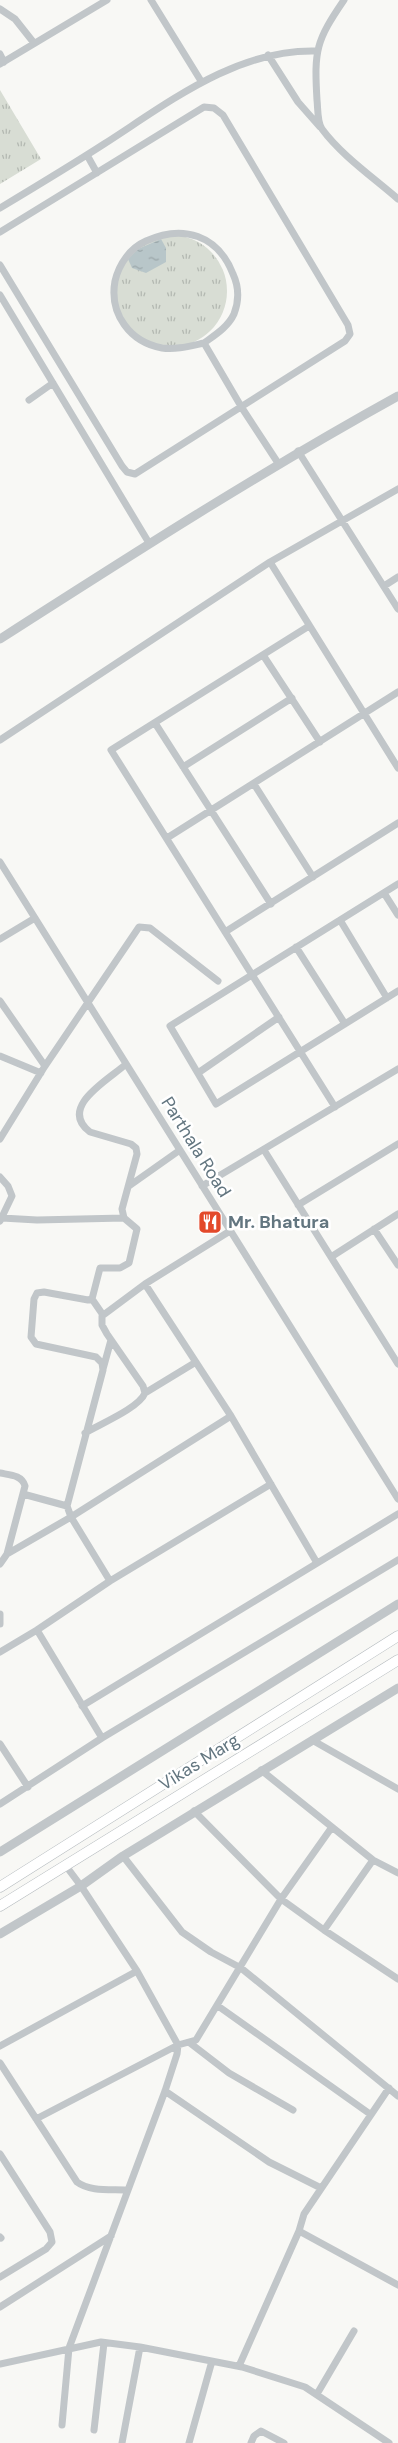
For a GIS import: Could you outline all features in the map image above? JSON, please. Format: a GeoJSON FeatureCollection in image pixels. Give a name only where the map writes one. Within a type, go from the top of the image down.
{"type":"FeatureCollection","features":[{"type":"Feature","properties":{"kind":"main road","name":"Vikas Marg"},"geometry":{"type":"LineString","coordinates":[[0,1887],[398,1636]]}},
{"type":"Feature","properties":{"kind":"main road","name":"Vikas Marg"},"geometry":{"type":"LineString","coordinates":[[0,1906],[398,1660]]}},
{"type":"Feature","properties":{"kind":"street"},"geometry":{"type":"LineString","coordinates":[[0,54],[2,63],[107,0]]}},
{"type":"Feature","properties":{"kind":"street"},"geometry":{"type":"LineString","coordinates":[[151,0],[201,81]]}},
{"type":"Feature","properties":{"kind":"street"},"geometry":{"type":"LineString","coordinates":[[321,128],[315,71],[316,51],[326,26],[344,0]]}},
{"type":"Feature","properties":{"kind":"street"},"geometry":{"type":"LineString","coordinates":[[0,9],[15,19],[34,43]]}},
{"type":"Feature","properties":{"kind":"street"},"geometry":{"type":"LineString","coordinates":[[0,208],[87,155],[201,81],[268,55],[295,51],[316,51]]}},
{"type":"Feature","properties":{"kind":"street"},"geometry":{"type":"LineString","coordinates":[[268,55],[298,102],[321,128],[337,145],[398,199]]}},
{"type":"Feature","properties":{"kind":"street"},"geometry":{"type":"LineString","coordinates":[[0,232],[204,107],[214,108],[223,115],[348,325],[350,334],[345,342],[135,474],[127,472],[0,266]]}},
{"type":"Feature","properties":{"kind":"street"},"geometry":{"type":"LineString","coordinates":[[87,155],[97,173]]}},
{"type":"Feature","properties":{"kind":"street"},"geometry":{"type":"LineString","coordinates":[[179,232],[197,236],[212,244],[227,258],[236,281],[238,299],[233,316],[221,331],[204,343],[180,348],[161,348],[143,340],[124,328],[116,311],[115,280],[121,262],[138,244],[160,235],[179,232]]}},
{"type":"Feature","properties":{"kind":"street"},"geometry":{"type":"LineString","coordinates":[[0,295],[149,543]]}},
{"type":"Feature","properties":{"kind":"street"},"geometry":{"type":"LineString","coordinates":[[204,343],[242,408],[278,463]]}},
{"type":"Feature","properties":{"kind":"street"},"geometry":{"type":"LineString","coordinates":[[28,400],[53,383]]}},
{"type":"Feature","properties":{"kind":"street"},"geometry":{"type":"LineString","coordinates":[[0,639],[278,463],[398,396]]}},
{"type":"Feature","properties":{"kind":"street"},"geometry":{"type":"LineString","coordinates":[[298,451],[398,609]]}},
{"type":"Feature","properties":{"kind":"street"},"geometry":{"type":"LineString","coordinates":[[0,740],[270,562],[398,490]]}},
{"type":"Feature","properties":{"kind":"street"},"geometry":{"type":"LineString","coordinates":[[270,562],[398,768]]}},
{"type":"Feature","properties":{"kind":"street"},"geometry":{"type":"LineString","coordinates":[[384,586],[398,578]]}},
{"type":"Feature","properties":{"kind":"street"},"geometry":{"type":"LineString","coordinates":[[309,626],[111,750],[335,1107]]}},
{"type":"Feature","properties":{"kind":"street"},"geometry":{"type":"LineString","coordinates":[[263,655],[320,742]]}},
{"type":"Feature","properties":{"kind":"street"},"geometry":{"type":"LineString","coordinates":[[166,838],[398,692]]}},
{"type":"Feature","properties":{"kind":"street"},"geometry":{"type":"LineString","coordinates":[[183,767],[292,698]]}},
{"type":"Feature","properties":{"kind":"street"},"geometry":{"type":"LineString","coordinates":[[155,723],[270,904]]}},
{"type":"Feature","properties":{"kind":"street"},"geometry":{"type":"LineString","coordinates":[[254,784],[313,877]]}},
{"type":"Feature","properties":{"kind":"street"},"geometry":{"type":"LineString","coordinates":[[226,932],[398,823]]}},
{"type":"Feature","properties":{"kind":"street","name":"Parthala Road"},"geometry":{"type":"LineString","coordinates":[[0,862],[398,1499]]}},
{"type":"Feature","properties":{"kind":"street"},"geometry":{"type":"LineString","coordinates":[[398,884],[170,1026],[216,1104],[398,991]]}},
{"type":"Feature","properties":{"kind":"street"},"geometry":{"type":"LineString","coordinates":[[384,893],[398,915]]}},
{"type":"Feature","properties":{"kind":"street"},"geometry":{"type":"LineString","coordinates":[[0,939],[35,918]]}},
{"type":"Feature","properties":{"kind":"street"},"geometry":{"type":"LineString","coordinates":[[340,920],[388,998]]}},
{"type":"Feature","properties":{"kind":"street"},"geometry":{"type":"LineString","coordinates":[[0,1139],[43,1069],[133,933],[139,927],[150,928],[218,981]]}},
{"type":"Feature","properties":{"kind":"street"},"geometry":{"type":"LineString","coordinates":[[296,947],[345,1024]]}},
{"type":"Feature","properties":{"kind":"street"},"geometry":{"type":"LineString","coordinates":[[0,1001],[43,1069]]}},
{"type":"Feature","properties":{"kind":"street"},"geometry":{"type":"LineString","coordinates":[[198,1073],[279,1017]]}},
{"type":"Feature","properties":{"kind":"street"},"geometry":{"type":"LineString","coordinates":[[0,1056],[43,1069]]}},
{"type":"Feature","properties":{"kind":"street"},"geometry":{"type":"LineString","coordinates":[[126,1064],[110,1079],[94,1089],[84,1100],[81,1108],[81,1119],[85,1128],[90,1132],[131,1144],[136,1148],[137,1154],[122,1209],[124,1218],[137,1229],[129,1263],[120,1268],[100,1268],[92,1299],[103,1315],[102,1325],[143,1386],[145,1393]]}},
{"type":"Feature","properties":{"kind":"street"},"geometry":{"type":"LineString","coordinates":[[202,1186],[398,1069]]}},
{"type":"Feature","properties":{"kind":"street"},"geometry":{"type":"LineString","coordinates":[[298,1205],[398,1144]]}},
{"type":"Feature","properties":{"kind":"street"},"geometry":{"type":"LineString","coordinates":[[129,1186],[180,1150]]}},
{"type":"Feature","properties":{"kind":"street"},"geometry":{"type":"LineString","coordinates":[[264,1150],[398,1364]]}},
{"type":"Feature","properties":{"kind":"street"},"geometry":{"type":"LineString","coordinates":[[0,1177],[8,1186],[12,1196],[1,1220],[124,1218]]}},
{"type":"Feature","properties":{"kind":"street"},"geometry":{"type":"LineString","coordinates":[[331,1256],[398,1214]]}},
{"type":"Feature","properties":{"kind":"street"},"geometry":{"type":"LineString","coordinates":[[374,1229],[398,1265]]}},
{"type":"Feature","properties":{"kind":"street"},"geometry":{"type":"LineString","coordinates":[[103,1315],[146,1284],[230,1231]]}},
{"type":"Feature","properties":{"kind":"street"},"geometry":{"type":"LineString","coordinates":[[146,1284],[231,1416],[317,1563]]}},
{"type":"Feature","properties":{"kind":"street"},"geometry":{"type":"LineString","coordinates":[[92,1299],[88,1300],[44,1292],[37,1294],[34,1299],[30,1337],[36,1344],[96,1357],[102,1363],[103,1370]]}},
{"type":"Feature","properties":{"kind":"street"},"geometry":{"type":"LineString","coordinates":[[110,1581],[71,1517],[68,1506],[85,1433],[111,1340]]}},
{"type":"Feature","properties":{"kind":"street"},"geometry":{"type":"LineString","coordinates":[[85,1433],[142,1400],[145,1393],[196,1362]]}},
{"type":"Feature","properties":{"kind":"street"},"geometry":{"type":"LineString","coordinates":[[7,1554],[71,1517],[231,1416]]}},
{"type":"Feature","properties":{"kind":"street"},"geometry":{"type":"LineString","coordinates":[[0,1473],[19,1477],[24,1481],[23,1494],[7,1554],[0,1564]]}},
{"type":"Feature","properties":{"kind":"street"},"geometry":{"type":"LineString","coordinates":[[0,1652],[37,1630],[110,1581],[271,1484]]}},
{"type":"Feature","properties":{"kind":"street"},"geometry":{"type":"LineString","coordinates":[[23,1494],[68,1506]]}},
{"type":"Feature","properties":{"kind":"street"},"geometry":{"type":"LineString","coordinates":[[82,1706],[398,1514]]}},
{"type":"Feature","properties":{"kind":"street"},"geometry":{"type":"LineString","coordinates":[[0,1804],[102,1738],[398,1560]]}},
{"type":"Feature","properties":{"kind":"street"},"geometry":{"type":"LineString","coordinates":[[0,1852],[398,1604]]}},
{"type":"Feature","properties":{"kind":"street"},"geometry":{"type":"LineString","coordinates":[[0,1614],[0,1624]]}},
{"type":"Feature","properties":{"kind":"street"},"geometry":{"type":"LineString","coordinates":[[37,1630],[102,1738]]}},
{"type":"Feature","properties":{"kind":"street"},"geometry":{"type":"LineString","coordinates":[[0,1934],[81,1886],[123,1856],[194,1811],[398,1688]]}},
{"type":"Feature","properties":{"kind":"street"},"geometry":{"type":"LineString","coordinates":[[312,1740],[398,1790]]}},
{"type":"Feature","properties":{"kind":"street"},"geometry":{"type":"LineString","coordinates":[[0,1744],[28,1787]]}},
{"type":"Feature","properties":{"kind":"street"},"geometry":{"type":"LineString","coordinates":[[261,1770],[373,1860],[398,1873]]}},
{"type":"Feature","properties":{"kind":"street"},"geometry":{"type":"LineString","coordinates":[[194,1811],[282,1899],[324,1930],[398,1979]]}},
{"type":"Feature","properties":{"kind":"street"},"geometry":{"type":"LineString","coordinates":[[36,2119],[178,2045],[190,2043],[202,2033],[282,1899],[332,1827]]}},
{"type":"Feature","properties":{"kind":"street"},"geometry":{"type":"LineString","coordinates":[[123,1856],[175,1925],[211,1952],[241,1968],[398,2096]]}},
{"type":"Feature","properties":{"kind":"street"},"geometry":{"type":"LineString","coordinates":[[324,1930],[373,1860]]}},
{"type":"Feature","properties":{"kind":"street"},"geometry":{"type":"LineString","coordinates":[[62,2425],[69,2348],[165,2091],[178,2045],[137,1971],[66,1866]]}},
{"type":"Feature","properties":{"kind":"street"},"geometry":{"type":"LineString","coordinates":[[0,2046],[137,1971]]}},
{"type":"Feature","properties":{"kind":"street"},"geometry":{"type":"LineString","coordinates":[[218,2006],[370,2114]]}},
{"type":"Feature","properties":{"kind":"street"},"geometry":{"type":"LineString","coordinates":[[190,2043],[229,2073],[294,2110]]}},
{"type":"Feature","properties":{"kind":"street"},"geometry":{"type":"LineString","coordinates":[[0,2063],[77,2182],[83,2186],[96,2189],[127,2190]]}},
{"type":"Feature","properties":{"kind":"street"},"geometry":{"type":"LineString","coordinates":[[240,2366],[299,2230],[304,2214],[389,2088]]}},
{"type":"Feature","properties":{"kind":"street"},"geometry":{"type":"LineString","coordinates":[[165,2091],[269,2162],[321,2188]]}},
{"type":"Feature","properties":{"kind":"street"},"geometry":{"type":"LineString","coordinates":[[0,2154],[50,2232],[52,2242],[46,2249],[0,2277]]}},
{"type":"Feature","properties":{"kind":"street"},"geometry":{"type":"LineString","coordinates":[[299,2230],[398,2285]]}},
{"type":"Feature","properties":{"kind":"street"},"geometry":{"type":"LineString","coordinates":[[0,2306],[112,2236]]}},
{"type":"Feature","properties":{"kind":"street"},"geometry":{"type":"LineString","coordinates":[[317,2394],[354,2331]]}},
{"type":"Feature","properties":{"kind":"street"},"geometry":{"type":"LineString","coordinates":[[94,2430],[104,2342]]}},
{"type":"Feature","properties":{"kind":"street"},"geometry":{"type":"LineString","coordinates":[[0,2364],[104,2342],[240,2366],[306,2387],[389,2443]]}},
{"type":"Feature","properties":{"kind":"street"},"geometry":{"type":"LineString","coordinates":[[122,2443],[140,2347]]}},
{"type":"Feature","properties":{"kind":"street"},"geometry":{"type":"LineString","coordinates":[[189,2443],[212,2361]]}},
{"type":"Feature","properties":{"kind":"street"},"geometry":{"type":"LineString","coordinates":[[251,2443],[254,2436],[261,2431],[284,2443]]}},
{"type":"Feature","properties":{"kind":"green space"},"geometry":{"type":"Polygon","coordinates":[[[0,90],[41,159],[0,184],[0,90]]]}},
{"type":"Feature","properties":{"kind":"green space"},"geometry":{"type":"Polygon","coordinates":[[[171,235],[192,239],[210,252],[223,270],[227,291],[223,312],[210,330],[192,343],[171,347],[150,343],[132,330],[119,312],[115,291],[119,270],[132,252],[150,239],[171,235]]]}},
{"type":"Feature","properties":{"kind":"water"},"geometry":{"type":"Polygon","coordinates":[[[161,239],[166,248],[166,262],[146,273],[132,268],[128,259],[138,249],[161,239]]]}},
{"type":"Feature","properties":{"kind":"place","name":"Mr. Bhatura"},"geometry":{"type":"Point","coordinates":[210,1222]}}]}
